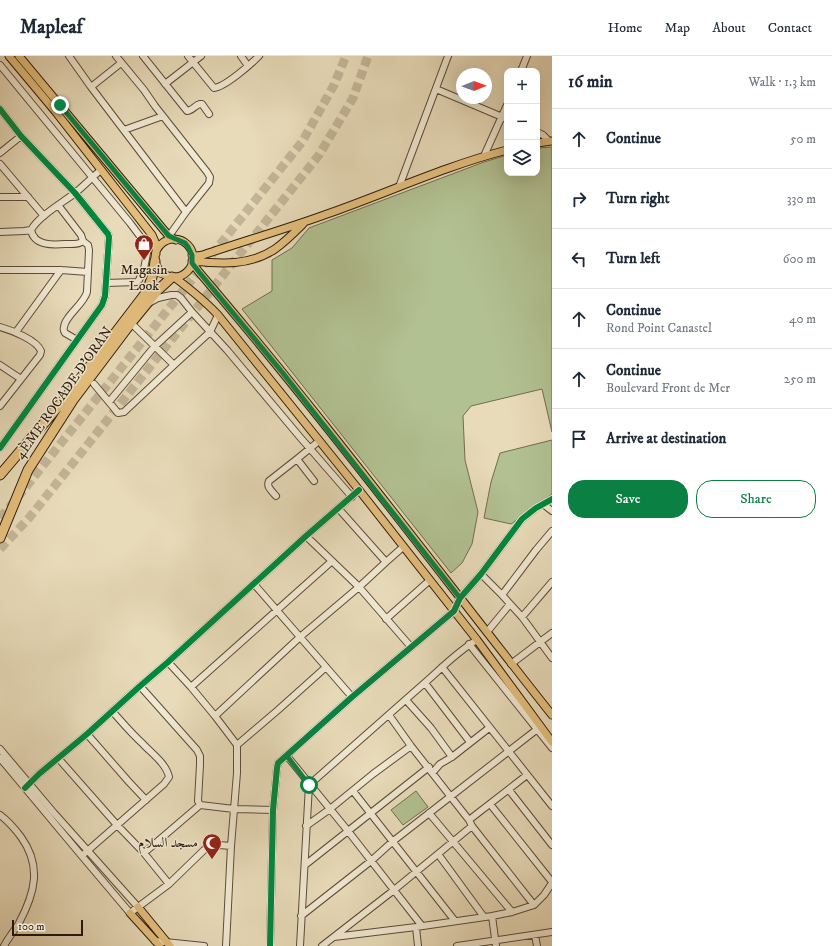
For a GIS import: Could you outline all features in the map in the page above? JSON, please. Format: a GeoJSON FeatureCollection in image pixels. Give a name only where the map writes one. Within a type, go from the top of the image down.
{"type":"FeatureCollection","features":[{"type":"Feature","properties":{"kind":"highway","name":"4ÈME ROCADE D'ORAN"},"geometry":{"type":"LineString","coordinates":[[0,475],[72,390],[145,294],[151,284],[156,257]]}},
{"type":"Feature","properties":{"kind":"highway","name":"4ÈME ROCADE D'ORAN"},"geometry":{"type":"LineString","coordinates":[[0,538],[28,470],[73,400],[131,323],[170,277]]}},
{"type":"Feature","properties":{"kind":"main road"},"geometry":{"type":"LineString","coordinates":[[9,56],[55,111],[152,235],[156,244],[158,269],[197,296],[218,315],[359,490],[477,640],[539,728],[552,742]]}},
{"type":"Feature","properties":{"kind":"main road"},"geometry":{"type":"LineString","coordinates":[[20,56],[169,236],[185,243],[191,251],[192,259],[190,268],[186,273],[181,276],[170,277]]}},
{"type":"Feature","properties":{"kind":"main road"},"geometry":{"type":"LineString","coordinates":[[540,143],[550,141]]}},
{"type":"Feature","properties":{"kind":"main road"},"geometry":{"type":"LineString","coordinates":[[192,259],[306,222],[484,156],[504,151]]}},
{"type":"Feature","properties":{"kind":"main road"},"geometry":{"type":"LineString","coordinates":[[192,259],[206,262],[235,263],[258,258],[274,250],[306,222]]}},
{"type":"Feature","properties":{"kind":"main road"},"geometry":{"type":"LineString","coordinates":[[156,257],[161,244],[171,240],[176,240]]}},
{"type":"Feature","properties":{"kind":"main road"},"geometry":{"type":"LineString","coordinates":[[192,259],[199,272],[282,372],[552,715]]}},
{"type":"Feature","properties":{"kind":"main road"},"geometry":{"type":"LineString","coordinates":[[138,907],[163,944]]}},
{"type":"Feature","properties":{"kind":"main road"},"geometry":{"type":"LineString","coordinates":[[130,913],[163,944]]}},
{"type":"Feature","properties":{"kind":"street"},"geometry":{"type":"LineString","coordinates":[[116,56],[210,177],[209,183],[169,236]]}},
{"type":"Feature","properties":{"kind":"street"},"geometry":{"type":"LineString","coordinates":[[143,56],[187,111],[190,111],[197,105],[202,104],[209,114]]}},
{"type":"Feature","properties":{"kind":"street"},"geometry":{"type":"LineString","coordinates":[[188,56],[214,88],[221,86],[259,56]]}},
{"type":"Feature","properties":{"kind":"street"},"geometry":{"type":"LineString","coordinates":[[165,84],[201,56]]}},
{"type":"Feature","properties":{"kind":"street"},"geometry":{"type":"LineString","coordinates":[[241,56],[248,66]]}},
{"type":"Feature","properties":{"kind":"street"},"geometry":{"type":"LineString","coordinates":[[399,187],[436,89],[446,56]]}},
{"type":"Feature","properties":{"kind":"street"},"geometry":{"type":"LineString","coordinates":[[522,68],[527,56]]}},
{"type":"Feature","properties":{"kind":"street"},"geometry":{"type":"LineString","coordinates":[[71,57],[90,87],[186,212]]}},
{"type":"Feature","properties":{"kind":"street"},"geometry":{"type":"LineString","coordinates":[[90,87],[121,63]]}},
{"type":"Feature","properties":{"kind":"street"},"geometry":{"type":"LineString","coordinates":[[0,64],[145,243],[147,253],[143,274],[137,282],[106,283]]}},
{"type":"Feature","properties":{"kind":"street"},"geometry":{"type":"LineString","coordinates":[[436,89],[504,118]]}},
{"type":"Feature","properties":{"kind":"street"},"geometry":{"type":"LineString","coordinates":[[0,109],[21,136],[75,193],[109,236],[105,296],[102,305],[0,448]]}},
{"type":"Feature","properties":{"kind":"street"},"geometry":{"type":"LineString","coordinates":[[124,130],[163,116]]}},
{"type":"Feature","properties":{"kind":"street"},"geometry":{"type":"LineString","coordinates":[[484,156],[504,120]]}},
{"type":"Feature","properties":{"kind":"street"},"geometry":{"type":"LineString","coordinates":[[540,134],[550,141]]}},
{"type":"Feature","properties":{"kind":"street"},"geometry":{"type":"LineString","coordinates":[[0,153],[21,136]]}},
{"type":"Feature","properties":{"kind":"street"},"geometry":{"type":"LineString","coordinates":[[0,164],[44,216]]}},
{"type":"Feature","properties":{"kind":"street"},"geometry":{"type":"LineString","coordinates":[[0,232],[31,230],[44,216],[75,193],[102,170]]}},
{"type":"Feature","properties":{"kind":"street"},"geometry":{"type":"LineString","coordinates":[[0,197],[28,197]]}},
{"type":"Feature","properties":{"kind":"street"},"geometry":{"type":"LineString","coordinates":[[58,205],[81,235],[83,241],[88,245],[89,250],[88,286],[86,295],[65,322],[63,328],[65,333],[77,340]]}},
{"type":"Feature","properties":{"kind":"street"},"geometry":{"type":"LineString","coordinates":[[31,230],[35,238],[40,242],[47,244],[54,245],[81,243],[83,241]]}},
{"type":"Feature","properties":{"kind":"street"},"geometry":{"type":"LineString","coordinates":[[144,269],[170,277]]}},
{"type":"Feature","properties":{"kind":"street"},"geometry":{"type":"LineString","coordinates":[[0,270],[61,270],[88,272]]}},
{"type":"Feature","properties":{"kind":"street"},"geometry":{"type":"LineString","coordinates":[[16,332],[61,270]]}},
{"type":"Feature","properties":{"kind":"street"},"geometry":{"type":"LineString","coordinates":[[147,304],[158,298],[166,296],[176,295],[181,298],[352,497]]}},
{"type":"Feature","properties":{"kind":"street"},"geometry":{"type":"LineString","coordinates":[[108,402],[154,347],[192,312]]}},
{"type":"Feature","properties":{"kind":"street"},"geometry":{"type":"LineString","coordinates":[[94,384],[118,413],[124,413],[210,332],[218,315]]}},
{"type":"Feature","properties":{"kind":"street"},"geometry":{"type":"LineString","coordinates":[[131,323],[174,365]]}},
{"type":"Feature","properties":{"kind":"street"},"geometry":{"type":"LineString","coordinates":[[0,327],[16,332],[38,346],[41,351],[40,355],[0,406]]}},
{"type":"Feature","properties":{"kind":"street"},"geometry":{"type":"LineString","coordinates":[[0,365],[21,379]]}},
{"type":"Feature","properties":{"kind":"street"},"geometry":{"type":"LineString","coordinates":[[276,496],[269,488],[268,482],[319,440]]}},
{"type":"Feature","properties":{"kind":"street"},"geometry":{"type":"LineString","coordinates":[[297,459],[314,481]]}},
{"type":"Feature","properties":{"kind":"street"},"geometry":{"type":"LineString","coordinates":[[27,786],[168,662],[306,536],[359,490]]}},
{"type":"Feature","properties":{"kind":"street"},"geometry":{"type":"LineString","coordinates":[[270,946],[273,810],[277,768],[280,761],[352,697],[454,611],[460,598],[481,574],[522,519],[552,499]]}},
{"type":"Feature","properties":{"kind":"street"},"geometry":{"type":"LineString","coordinates":[[543,504],[552,511]]}},
{"type":"Feature","properties":{"kind":"street"},"geometry":{"type":"LineString","coordinates":[[338,508],[386,562]]}},
{"type":"Feature","properties":{"kind":"street"},"geometry":{"type":"LineString","coordinates":[[502,595],[552,531]]}},
{"type":"Feature","properties":{"kind":"street"},"geometry":{"type":"LineString","coordinates":[[306,536],[360,587],[411,647]]}},
{"type":"Feature","properties":{"kind":"street"},"geometry":{"type":"LineString","coordinates":[[215,716],[300,637],[360,587],[404,547]]}},
{"type":"Feature","properties":{"kind":"street"},"geometry":{"type":"LineString","coordinates":[[191,687],[332,561]]}},
{"type":"Feature","properties":{"kind":"street"},"geometry":{"type":"LineString","coordinates":[[481,574],[522,617],[552,658]]}},
{"type":"Feature","properties":{"kind":"street"},"geometry":{"type":"LineString","coordinates":[[386,619],[430,580]]}},
{"type":"Feature","properties":{"kind":"street"},"geometry":{"type":"LineString","coordinates":[[522,617],[552,582]]}},
{"type":"Feature","properties":{"kind":"street"},"geometry":{"type":"LineString","coordinates":[[254,584],[352,697]]}},
{"type":"Feature","properties":{"kind":"street"},"geometry":{"type":"LineString","coordinates":[[487,632],[510,604]]}},
{"type":"Feature","properties":{"kind":"street"},"geometry":{"type":"LineString","coordinates":[[511,664],[552,633]]}},
{"type":"Feature","properties":{"kind":"street"},"geometry":{"type":"LineString","coordinates":[[300,946],[309,785],[442,667],[477,640]]}},
{"type":"Feature","properties":{"kind":"street"},"geometry":{"type":"LineString","coordinates":[[470,644],[539,728],[552,748]]}},
{"type":"Feature","properties":{"kind":"street"},"geometry":{"type":"LineString","coordinates":[[168,662],[191,687],[237,745],[237,773],[226,946]]}},
{"type":"Feature","properties":{"kind":"street"},"geometry":{"type":"LineString","coordinates":[[237,745],[326,667]]}},
{"type":"Feature","properties":{"kind":"street"},"geometry":{"type":"LineString","coordinates":[[442,667],[552,806]]}},
{"type":"Feature","properties":{"kind":"street"},"geometry":{"type":"LineString","coordinates":[[425,683],[470,742]]}},
{"type":"Feature","properties":{"kind":"street"},"geometry":{"type":"LineString","coordinates":[[140,686],[197,750],[200,756],[198,801],[200,805]]}},
{"type":"Feature","properties":{"kind":"street"},"geometry":{"type":"LineString","coordinates":[[406,700],[431,728],[452,757]]}},
{"type":"Feature","properties":{"kind":"street"},"geometry":{"type":"LineString","coordinates":[[81,855],[146,800],[167,781],[169,777],[168,771],[112,711]]}},
{"type":"Feature","properties":{"kind":"street"},"geometry":{"type":"LineString","coordinates":[[389,715],[470,823],[534,904]]}},
{"type":"Feature","properties":{"kind":"street"},"geometry":{"type":"LineString","coordinates":[[305,865],[370,813],[431,769],[452,757],[489,728]]}},
{"type":"Feature","properties":{"kind":"street"},"geometry":{"type":"LineString","coordinates":[[301,916],[371,861],[392,842],[539,728]]}},
{"type":"Feature","properties":{"kind":"street"},"geometry":{"type":"LineString","coordinates":[[87,734],[146,800]]}},
{"type":"Feature","properties":{"kind":"street"},"geometry":{"type":"LineString","coordinates":[[306,826],[411,746]]}},
{"type":"Feature","properties":{"kind":"street"},"geometry":{"type":"LineString","coordinates":[[0,749],[3,761],[88,850],[138,907]]}},
{"type":"Feature","properties":{"kind":"street"},"geometry":{"type":"LineString","coordinates":[[287,756],[394,890],[419,927],[418,946]]}},
{"type":"Feature","properties":{"kind":"street"},"geometry":{"type":"LineString","coordinates":[[58,758],[117,825],[144,853],[169,884]]}},
{"type":"Feature","properties":{"kind":"street"},"geometry":{"type":"LineString","coordinates":[[322,946],[438,854],[490,804],[527,775]]}},
{"type":"Feature","properties":{"kind":"street"},"geometry":{"type":"LineString","coordinates":[[27,786],[81,855],[130,913],[169,884],[204,850],[211,846],[232,846]]}},
{"type":"Feature","properties":{"kind":"street"},"geometry":{"type":"LineString","coordinates":[[509,790],[552,845]]}},
{"type":"Feature","properties":{"kind":"street"},"geometry":{"type":"LineString","coordinates":[[353,791],[455,921]]}},
{"type":"Feature","properties":{"kind":"street"},"geometry":{"type":"LineString","coordinates":[[334,938],[492,916],[512,912],[534,904],[544,895],[552,883],[490,804]]}},
{"type":"Feature","properties":{"kind":"street"},"geometry":{"type":"LineString","coordinates":[[144,853],[200,805],[234,809],[273,810]]}},
{"type":"Feature","properties":{"kind":"street"},"geometry":{"type":"LineString","coordinates":[[429,813],[512,912]]}},
{"type":"Feature","properties":{"kind":"street"},"geometry":{"type":"LineString","coordinates":[[0,815],[12,825],[25,843],[32,856],[35,873],[32,894],[19,922],[4,946]]}},
{"type":"Feature","properties":{"kind":"street"},"geometry":{"type":"LineString","coordinates":[[438,854],[484,917]]}},
{"type":"Feature","properties":{"kind":"street"},"geometry":{"type":"LineString","coordinates":[[492,916],[496,943]]}},
{"type":"Feature","properties":{"kind":"street"},"geometry":{"type":"LineString","coordinates":[[457,946],[496,943],[552,932]]}},
{"type":"Feature","properties":{"kind":"street"},"geometry":{"type":"LineString","coordinates":[[535,935],[537,946]]}},
{"type":"Feature","properties":{"kind":"street"},"geometry":{"type":"LineString","coordinates":[[163,944],[204,946]]}},
{"type":"Feature","properties":{"kind":"green space"},"geometry":{"type":"Polygon","coordinates":[[[552,147],[552,432],[542,389],[471,406],[463,416],[465,460],[478,512],[472,544],[462,563],[451,573],[242,309],[272,291],[272,260],[292,248],[309,228],[484,162],[504,156],[504,176],[540,176],[540,148],[552,147]]]}},
{"type":"Feature","properties":{"kind":"green space"},"geometry":{"type":"Polygon","coordinates":[[[552,440],[552,494],[511,524],[484,518],[491,482],[500,453],[552,440]]]}},
{"type":"Feature","properties":{"kind":"green space"},"geometry":{"type":"Polygon","coordinates":[[[416,791],[428,807],[403,825],[391,810],[416,791]]]}},
{"type":"Feature","properties":{"kind":"tunnel"},"geometry":{"type":"LineString","coordinates":[[0,518],[302,142],[334,85],[346,56]]}},
{"type":"Feature","properties":{"kind":"tunnel"},"geometry":{"type":"LineString","coordinates":[[0,549],[29,518],[319,155],[353,98],[368,56]]}},
{"type":"Feature","properties":{"kind":"cycle path"},"geometry":{"type":"LineString","coordinates":[[0,109],[21,136],[75,193],[109,237],[105,296],[102,305],[0,448]]}},
{"type":"Feature","properties":{"kind":"cycle path"},"geometry":{"type":"LineString","coordinates":[[25,788],[359,490]]}},
{"type":"Feature","properties":{"kind":"cycle path"},"geometry":{"type":"LineString","coordinates":[[270,946],[273,810],[278,763],[352,697],[454,611],[460,598],[481,574],[522,519],[536,508],[552,499]]}},
{"type":"Feature","properties":{"kind":"place","name":"Magasin Look"},"geometry":{"type":"Point","coordinates":[144,261]}},
{"type":"Feature","properties":{"kind":"place","name":"مسجد السلام"},"geometry":{"type":"Point","coordinates":[212,860]}},
{"type":"Feature","properties":{"kind":"route"},"geometry":{"type":"LineString","coordinates":[[60,105],[169,236],[185,243],[191,251],[192,263],[282,372],[457,592],[460,598],[454,611],[352,697],[287,756],[309,785]]}}]}
